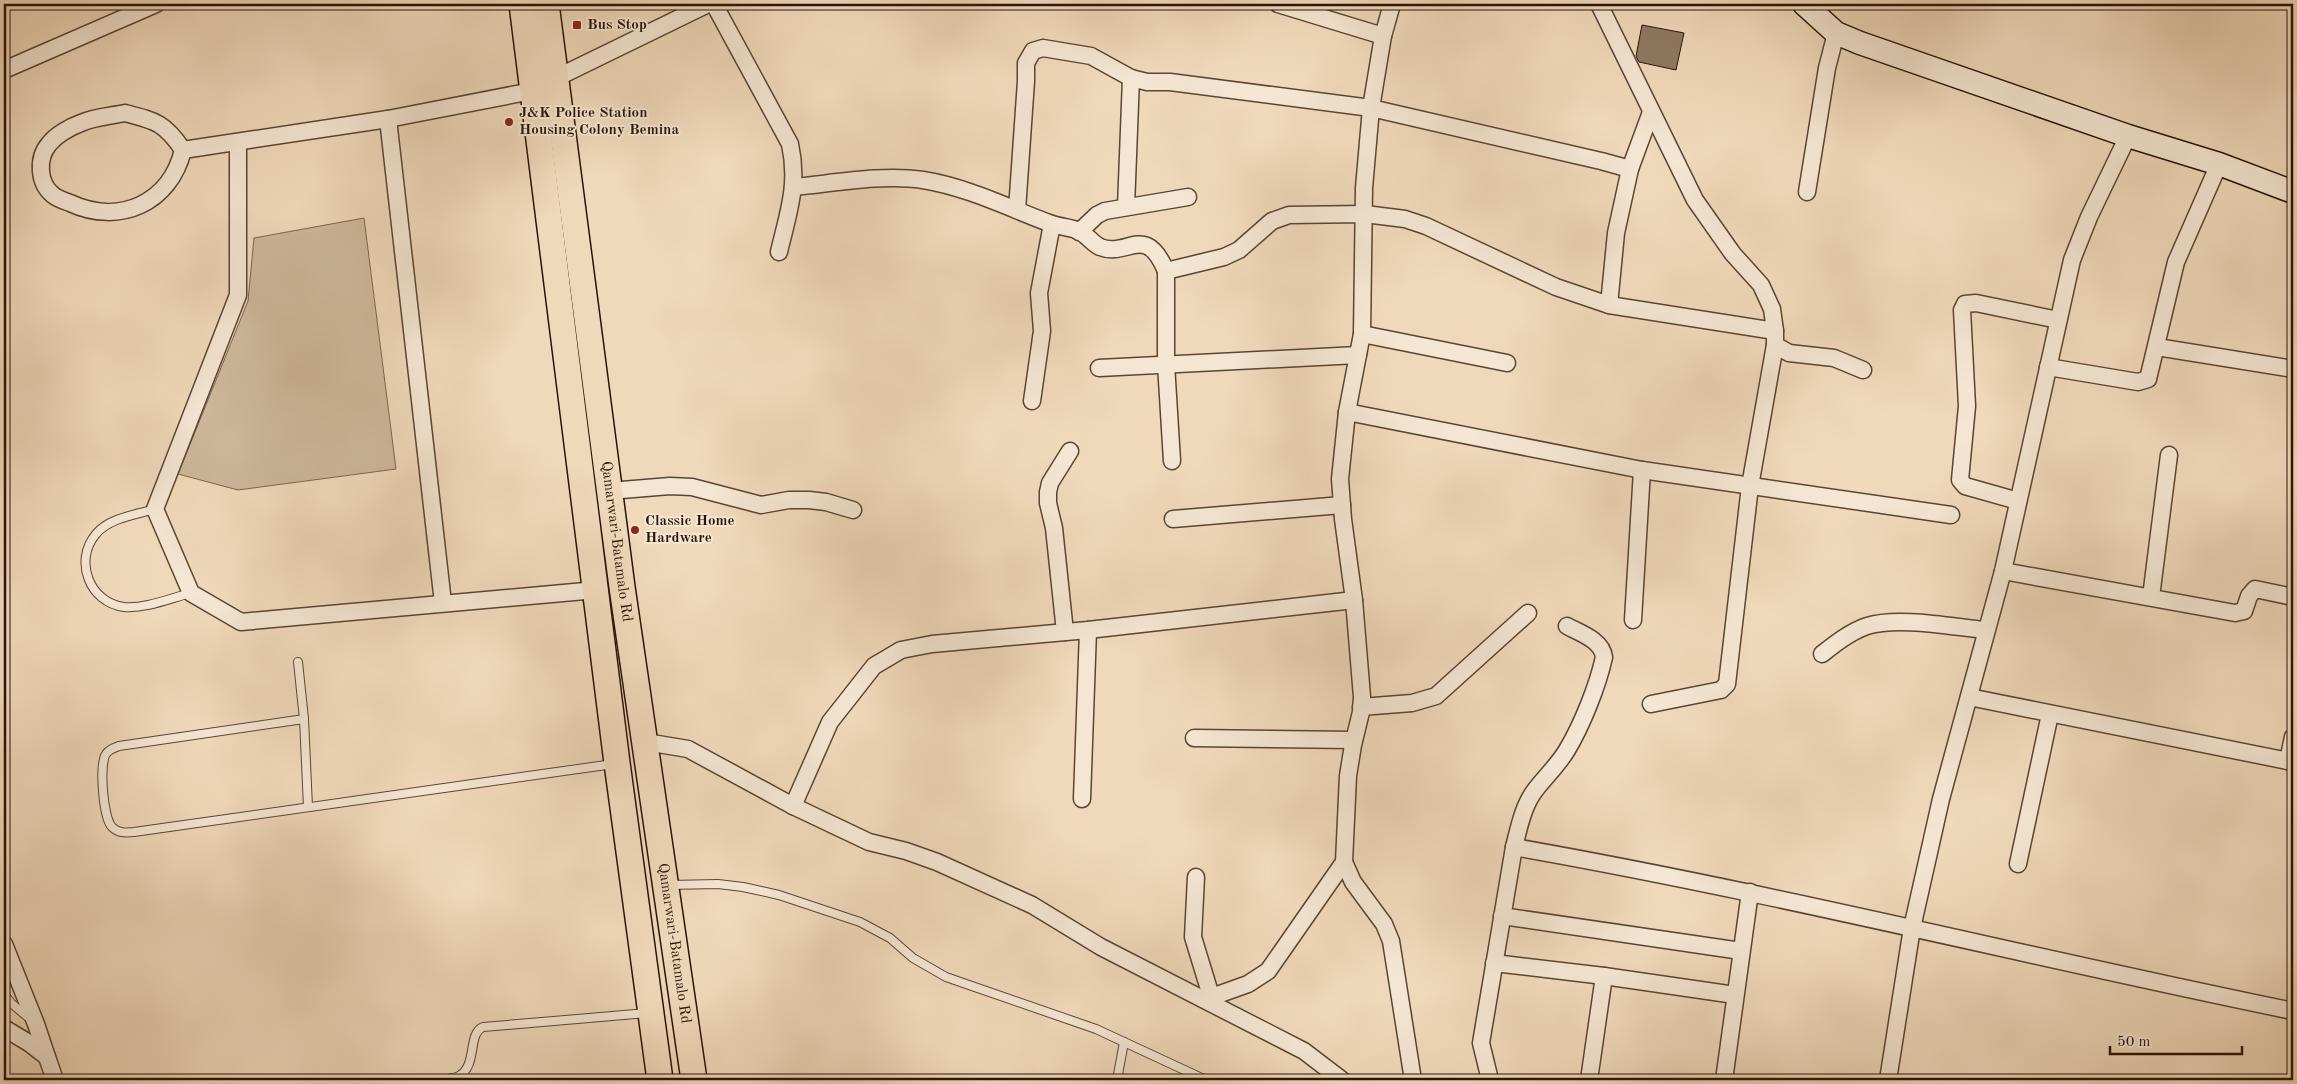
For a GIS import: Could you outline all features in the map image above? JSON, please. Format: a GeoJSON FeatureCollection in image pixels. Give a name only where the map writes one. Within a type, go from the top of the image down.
{"type":"FeatureCollection","features":[{"type":"Feature","properties":{"kind":"main road","name":"Qamarwari-Batamalo Rd"},"geometry":{"type":"LineString","coordinates":[[522,4],[617,763],[660,1080]]}},
{"type":"Feature","properties":{"kind":"main road","name":"Qamarwari-Batamalo Rd"},"geometry":{"type":"LineString","coordinates":[[546,4],[554,79],[609,491],[694,1080]]}},
{"type":"Feature","properties":{"kind":"street"},"geometry":{"type":"LineString","coordinates":[[4,70],[152,4]]}},
{"type":"Feature","properties":{"kind":"street"},"geometry":{"type":"LineString","coordinates":[[554,79],[708,4]]}},
{"type":"Feature","properties":{"kind":"street"},"geometry":{"type":"LineString","coordinates":[[714,4],[790,144],[794,163],[794,187],[779,252]]}},
{"type":"Feature","properties":{"kind":"street"},"geometry":{"type":"LineString","coordinates":[[1278,4],[1383,36]]}},
{"type":"Feature","properties":{"kind":"street"},"geometry":{"type":"LineString","coordinates":[[1392,4],[1383,36],[1371,108],[1364,188],[1362,334],[1348,412],[1340,479],[1354,600],[1361,707],[1348,776],[1344,862],[1353,882],[1384,924],[1391,941],[1413,1080]]}},
{"type":"Feature","properties":{"kind":"street"},"geometry":{"type":"LineString","coordinates":[[1600,4],[1695,200],[1715,230],[1764,291],[1772,309],[1775,338],[1750,486],[1728,684],[1722,690],[1651,704]]}},
{"type":"Feature","properties":{"kind":"street"},"geometry":{"type":"LineString","coordinates":[[1804,4],[1836,33],[1860,44],[2128,136],[2219,164],[2293,192]]}},
{"type":"Feature","properties":{"kind":"street"},"geometry":{"type":"LineString","coordinates":[[1807,192],[1827,68],[1836,33]]}},
{"type":"Feature","properties":{"kind":"street"},"geometry":{"type":"LineString","coordinates":[[1017,210],[1026,63],[1028,56],[1042,48],[1076,52],[1091,56],[1131,78],[1371,108],[1601,160],[1630,169]]}},
{"type":"Feature","properties":{"kind":"street"},"geometry":{"type":"LineString","coordinates":[[1126,207],[1131,78]]}},
{"type":"Feature","properties":{"kind":"street"},"geometry":{"type":"LineString","coordinates":[[183,150],[388,119],[532,91]]}},
{"type":"Feature","properties":{"kind":"street"},"geometry":{"type":"LineString","coordinates":[[1609,305],[1616,233],[1630,169],[1651,112]]}},
{"type":"Feature","properties":{"kind":"street"},"geometry":{"type":"LineString","coordinates":[[125,114],[150,120],[170,131],[183,150],[180,163],[169,183],[154,198],[134,208],[104,213],[80,208],[53,196],[43,182],[40,162],[48,144],[66,130],[82,122],[125,114]]}},
{"type":"Feature","properties":{"kind":"street"},"geometry":{"type":"LineString","coordinates":[[388,119],[443,603]]}},
{"type":"Feature","properties":{"kind":"street"},"geometry":{"type":"LineString","coordinates":[[1888,1080],[1912,928],[1941,799],[1985,630],[2003,571],[2072,260],[2089,217],[2128,136]]}},
{"type":"Feature","properties":{"kind":"street"},"geometry":{"type":"LineString","coordinates":[[238,142],[238,295],[155,508],[192,593],[241,622],[596,590]]}},
{"type":"Feature","properties":{"kind":"street"},"geometry":{"type":"LineString","coordinates":[[2048,368],[2144,382],[2150,375],[2176,262],[2219,164]]}},
{"type":"Feature","properties":{"kind":"street"},"geometry":{"type":"LineString","coordinates":[[794,187],[893,178],[923,180],[948,186],[1079,232],[1104,248],[1139,244],[1146,246],[1161,257],[1166,271],[1166,364],[1172,461]]}},
{"type":"Feature","properties":{"kind":"street"},"geometry":{"type":"LineString","coordinates":[[1079,232],[1096,215],[1126,207],[1188,198]]}},
{"type":"Feature","properties":{"kind":"street"},"geometry":{"type":"LineString","coordinates":[[1166,271],[1224,257],[1239,250],[1272,221],[1290,215],[1365,214],[1405,220],[1426,226],[1556,287],[1609,305],[1775,338],[1789,353],[1834,358],[1863,370]]}},
{"type":"Feature","properties":{"kind":"street"},"geometry":{"type":"LineString","coordinates":[[1032,401],[1042,331],[1040,293],[1052,224]]}},
{"type":"Feature","properties":{"kind":"street"},"geometry":{"type":"LineString","coordinates":[[2018,501],[1966,486],[1960,480],[1967,406],[1962,310],[1964,304],[1976,304],[2058,320]]}},
{"type":"Feature","properties":{"kind":"street"},"geometry":{"type":"LineString","coordinates":[[1362,334],[1507,363]]}},
{"type":"Feature","properties":{"kind":"street"},"geometry":{"type":"LineString","coordinates":[[2156,347],[2293,369]]}},
{"type":"Feature","properties":{"kind":"street"},"geometry":{"type":"LineString","coordinates":[[1099,368],[1358,355]]}},
{"type":"Feature","properties":{"kind":"street"},"geometry":{"type":"LineString","coordinates":[[1348,412],[1642,470],[1951,515]]}},
{"type":"Feature","properties":{"kind":"street"},"geometry":{"type":"LineString","coordinates":[[1065,632],[1054,528],[1048,503],[1048,492],[1050,483],[1070,451]]}},
{"type":"Feature","properties":{"kind":"street"},"geometry":{"type":"LineString","coordinates":[[2152,597],[2168,455]]}},
{"type":"Feature","properties":{"kind":"street"},"geometry":{"type":"LineString","coordinates":[[1633,620],[1642,470]]}},
{"type":"Feature","properties":{"kind":"street"},"geometry":{"type":"LineString","coordinates":[[609,491],[670,486],[692,488],[761,505],[788,500],[809,500],[826,502],[853,510]]}},
{"type":"Feature","properties":{"kind":"street"},"geometry":{"type":"LineString","coordinates":[[1172,519],[1342,505]]}},
{"type":"Feature","properties":{"kind":"street"},"geometry":{"type":"LineString","coordinates":[[2003,571],[2235,613],[2244,611],[2249,596],[2255,589],[2293,597]]}},
{"type":"Feature","properties":{"kind":"street"},"geometry":{"type":"LineString","coordinates":[[793,806],[830,722],[874,666],[901,650],[932,644],[1088,630],[1354,600]]}},
{"type":"Feature","properties":{"kind":"street"},"geometry":{"type":"LineString","coordinates":[[1361,707],[1412,703],[1436,696],[1528,613]]}},
{"type":"Feature","properties":{"kind":"street"},"geometry":{"type":"LineString","coordinates":[[1822,654],[1848,634],[1862,628],[1894,621],[1985,630]]}},
{"type":"Feature","properties":{"kind":"street"},"geometry":{"type":"LineString","coordinates":[[1490,1080],[1481,1044],[1514,847],[1528,803],[1535,790],[1568,749],[1603,663],[1604,657],[1601,647],[1567,626]]}},
{"type":"Feature","properties":{"kind":"street"},"geometry":{"type":"LineString","coordinates":[[1082,799],[1088,630]]}},
{"type":"Feature","properties":{"kind":"street"},"geometry":{"type":"LineString","coordinates":[[1969,697],[2291,761],[2293,737]]}},
{"type":"Feature","properties":{"kind":"street"},"geometry":{"type":"LineString","coordinates":[[2018,864],[2050,714]]}},
{"type":"Feature","properties":{"kind":"street"},"geometry":{"type":"LineString","coordinates":[[1194,738],[1354,740]]}},
{"type":"Feature","properties":{"kind":"street"},"geometry":{"type":"LineString","coordinates":[[646,742],[696,752],[793,806],[869,842],[937,862],[1032,905],[1101,947],[1209,998],[1304,1051],[1342,1080]]}},
{"type":"Feature","properties":{"kind":"street"},"geometry":{"type":"LineString","coordinates":[[1514,847],[1630,867],[1750,892],[2176,987],[2293,1011]]}},
{"type":"Feature","properties":{"kind":"street"},"geometry":{"type":"LineString","coordinates":[[1209,998],[1248,984],[1268,971],[1344,862]]}},
{"type":"Feature","properties":{"kind":"street"},"geometry":{"type":"LineString","coordinates":[[1196,877],[1193,937],[1209,998]]}},
{"type":"Feature","properties":{"kind":"street"},"geometry":{"type":"LineString","coordinates":[[1724,1080],[1750,892]]}},
{"type":"Feature","properties":{"kind":"street"},"geometry":{"type":"LineString","coordinates":[[1502,916],[1742,951]]}},
{"type":"Feature","properties":{"kind":"street"},"geometry":{"type":"LineString","coordinates":[[4,944],[36,1024],[55,1080]]}},
{"type":"Feature","properties":{"kind":"street"},"geometry":{"type":"LineString","coordinates":[[1494,963],[1604,976],[1735,995]]}},
{"type":"Feature","properties":{"kind":"street"},"geometry":{"type":"LineString","coordinates":[[1589,1080],[1604,976]]}},
{"type":"Feature","properties":{"kind":"street"},"geometry":{"type":"LineString","coordinates":[[4,1028],[47,1058]]}},
{"type":"Feature","properties":{"kind":"lane"},"geometry":{"type":"LineString","coordinates":[[155,508],[113,522],[96,534],[86,553],[85,564],[91,585],[106,601],[126,607],[136,607],[192,593]]}},
{"type":"Feature","properties":{"kind":"lane"},"geometry":{"type":"LineString","coordinates":[[298,662],[304,720],[308,807]]}},
{"type":"Feature","properties":{"kind":"lane"},"geometry":{"type":"LineString","coordinates":[[304,720],[119,746],[108,750],[104,755],[101,771],[108,821],[113,828],[123,833],[617,763]]}},
{"type":"Feature","properties":{"kind":"lane"},"geometry":{"type":"LineString","coordinates":[[666,885],[718,884],[743,887],[779,896],[860,922],[890,938],[913,958],[946,977],[1096,1029],[1206,1080]]}},
{"type":"Feature","properties":{"kind":"lane"},"geometry":{"type":"LineString","coordinates":[[4,994],[11,1003],[36,1024]]}},
{"type":"Feature","properties":{"kind":"lane"},"geometry":{"type":"LineString","coordinates":[[439,1080],[458,1077],[467,1069],[477,1031],[483,1027],[651,1012]]}},
{"type":"Feature","properties":{"kind":"lane"},"geometry":{"type":"LineString","coordinates":[[1117,1080],[1124,1042]]}},
{"type":"Feature","properties":{"kind":"shaded area"},"geometry":{"type":"Polygon","coordinates":[[[364,218],[396,469],[238,490],[178,474],[248,301],[254,238],[364,218]]]}},
{"type":"Feature","properties":{"kind":"building"},"geometry":{"type":"Polygon","coordinates":[[[1642,25],[1684,33],[1676,70],[1639,62],[1636,56],[1642,25]]]}},
{"type":"Feature","properties":{"kind":"place","name":"Bus Stop"},"geometry":{"type":"Point","coordinates":[577,25]}},
{"type":"Feature","properties":{"kind":"place","name":"J&K Police Station Housing Colony Bemina"},"geometry":{"type":"Point","coordinates":[509,122]}},
{"type":"Feature","properties":{"kind":"place","name":"Classic Home Hardware"},"geometry":{"type":"Point","coordinates":[635,530]}}]}
